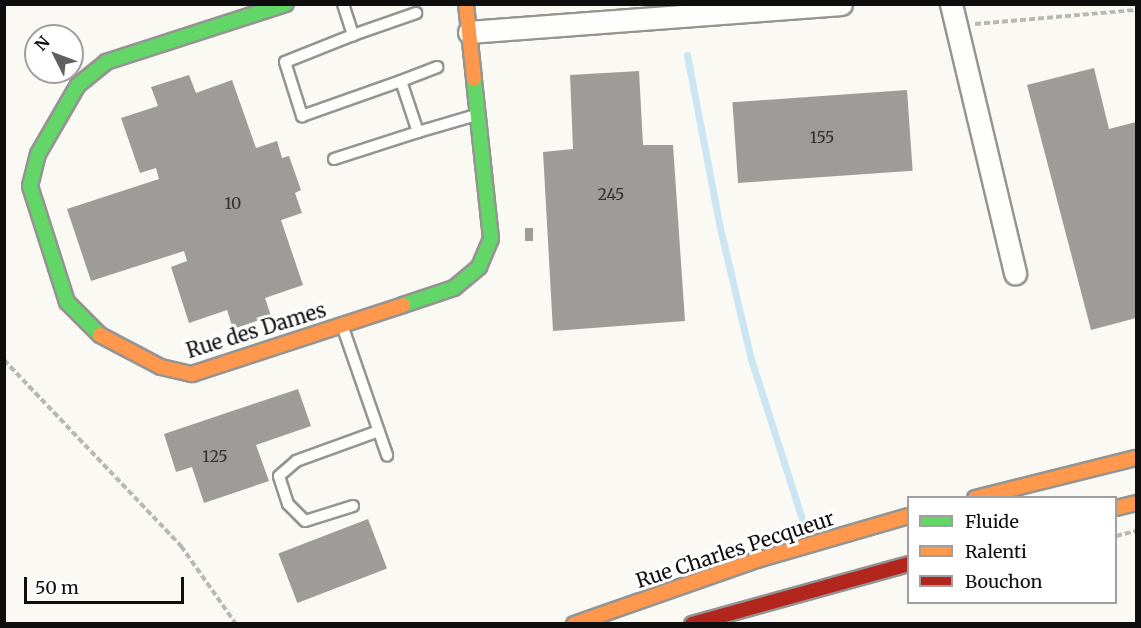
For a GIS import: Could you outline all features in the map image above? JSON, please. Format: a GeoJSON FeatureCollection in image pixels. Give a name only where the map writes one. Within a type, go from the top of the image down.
{"type":"FeatureCollection","features":[{"type":"Feature","properties":{"kind":"street","name":"Rue des Dames"},"geometry":{"type":"LineString","coordinates":[[286,4],[106,62],[78,85],[38,154],[30,186],[67,302],[93,331],[161,367],[192,374],[454,288],[479,267],[491,239],[466,4]]}},
{"type":"Feature","properties":{"kind":"street"},"geometry":{"type":"LineString","coordinates":[[469,32],[841,4]]}},
{"type":"Feature","properties":{"kind":"street"},"geometry":{"type":"LineString","coordinates":[[951,4],[1015,273]]}},
{"type":"Feature","properties":{"kind":"street"},"geometry":{"type":"LineString","coordinates":[[983,496],[1137,458]]}},
{"type":"Feature","properties":{"kind":"street"},"geometry":{"type":"LineString","coordinates":[[1117,508],[1137,503]]}},
{"type":"Feature","properties":{"kind":"street","name":"Rue Charles Pecqueur"},"geometry":{"type":"LineString","coordinates":[[574,624],[757,560],[907,517]]}},
{"type":"Feature","properties":{"kind":"street"},"geometry":{"type":"LineString","coordinates":[[692,624],[907,565]]}},
{"type":"Feature","properties":{"kind":"lane"},"geometry":{"type":"LineString","coordinates":[[343,4],[353,35]]}},
{"type":"Feature","properties":{"kind":"lane"},"geometry":{"type":"LineString","coordinates":[[416,13],[285,62],[302,116],[437,67]]}},
{"type":"Feature","properties":{"kind":"lane"},"geometry":{"type":"LineString","coordinates":[[401,81],[418,132]]}},
{"type":"Feature","properties":{"kind":"lane"},"geometry":{"type":"LineString","coordinates":[[334,159],[478,115]]}},
{"type":"Feature","properties":{"kind":"lane"},"geometry":{"type":"LineString","coordinates":[[342,325],[387,455]]}},
{"type":"Feature","properties":{"kind":"lane"},"geometry":{"type":"LineString","coordinates":[[353,506],[306,521],[288,504],[279,476],[296,460],[379,431]]}},
{"type":"Feature","properties":{"kind":"path"},"geometry":{"type":"LineString","coordinates":[[956,25],[1137,10]]}},
{"type":"Feature","properties":{"kind":"path"},"geometry":{"type":"LineString","coordinates":[[4,360],[180,546],[236,624]]}},
{"type":"Feature","properties":{"kind":"building"},"geometry":{"type":"Polygon","coordinates":[[[1094,68],[1109,129],[1136,122],[1136,318],[1091,330],[1027,85],[1094,68]]]}},
{"type":"Feature","properties":{"kind":"building"},"geometry":{"type":"Polygon","coordinates":[[[639,71],[643,145],[673,145],[685,321],[553,331],[543,152],[573,149],[570,75],[639,71]]]}},
{"type":"Feature","properties":{"kind":"building"},"geometry":{"type":"Polygon","coordinates":[[[189,75],[196,93],[232,80],[256,148],[277,141],[282,158],[289,156],[301,190],[295,193],[302,213],[281,220],[303,285],[265,298],[271,316],[233,329],[227,310],[189,323],[171,267],[187,261],[184,251],[91,281],[67,209],[159,179],[156,168],[140,173],[121,118],[158,106],[151,87],[189,75]]]}},
{"type":"Feature","properties":{"kind":"building"},"geometry":{"type":"Polygon","coordinates":[[[907,90],[913,171],[738,183],[732,102],[907,90]]]}},
{"type":"Feature","properties":{"kind":"building"},"geometry":{"type":"Polygon","coordinates":[[[525,228],[533,228],[533,241],[525,241],[525,228]]]}},
{"type":"Feature","properties":{"kind":"building"},"geometry":{"type":"Polygon","coordinates":[[[298,389],[311,426],[256,445],[269,481],[204,503],[192,467],[176,472],[164,434],[298,389]]]}},
{"type":"Feature","properties":{"kind":"building"},"geometry":{"type":"Polygon","coordinates":[[[368,519],[387,568],[297,603],[278,553],[368,519]]]}},
{"type":"Feature","properties":{"kind":"waterway"},"geometry":{"type":"LineString","coordinates":[[687,55],[720,228],[751,359],[804,525]]}},
{"type":"Feature","properties":{"kind":"traffic: fast"},"geometry":{"type":"LineString","coordinates":[[100,335],[67,302],[30,186],[38,154],[78,85],[106,62],[286,4]]}},
{"type":"Feature","properties":{"kind":"traffic: fast"},"geometry":{"type":"LineString","coordinates":[[403,305],[454,288],[479,267],[491,239],[474,79]]}},
{"type":"Feature","properties":{"kind":"traffic: slow"},"geometry":{"type":"LineString","coordinates":[[466,4],[474,79]]}},
{"type":"Feature","properties":{"kind":"traffic: slow"},"geometry":{"type":"LineString","coordinates":[[100,335],[161,367],[192,374],[403,305]]}},
{"type":"Feature","properties":{"kind":"traffic: slow"},"geometry":{"type":"LineString","coordinates":[[983,496],[1136,458]]}},
{"type":"Feature","properties":{"kind":"traffic: slow"},"geometry":{"type":"LineString","coordinates":[[1117,508],[1136,503]]}},
{"type":"Feature","properties":{"kind":"traffic: slow"},"geometry":{"type":"LineString","coordinates":[[574,624],[757,560],[907,516]]}},
{"type":"Feature","properties":{"kind":"traffic: jam"},"geometry":{"type":"LineString","coordinates":[[692,624],[907,564]]}}]}
